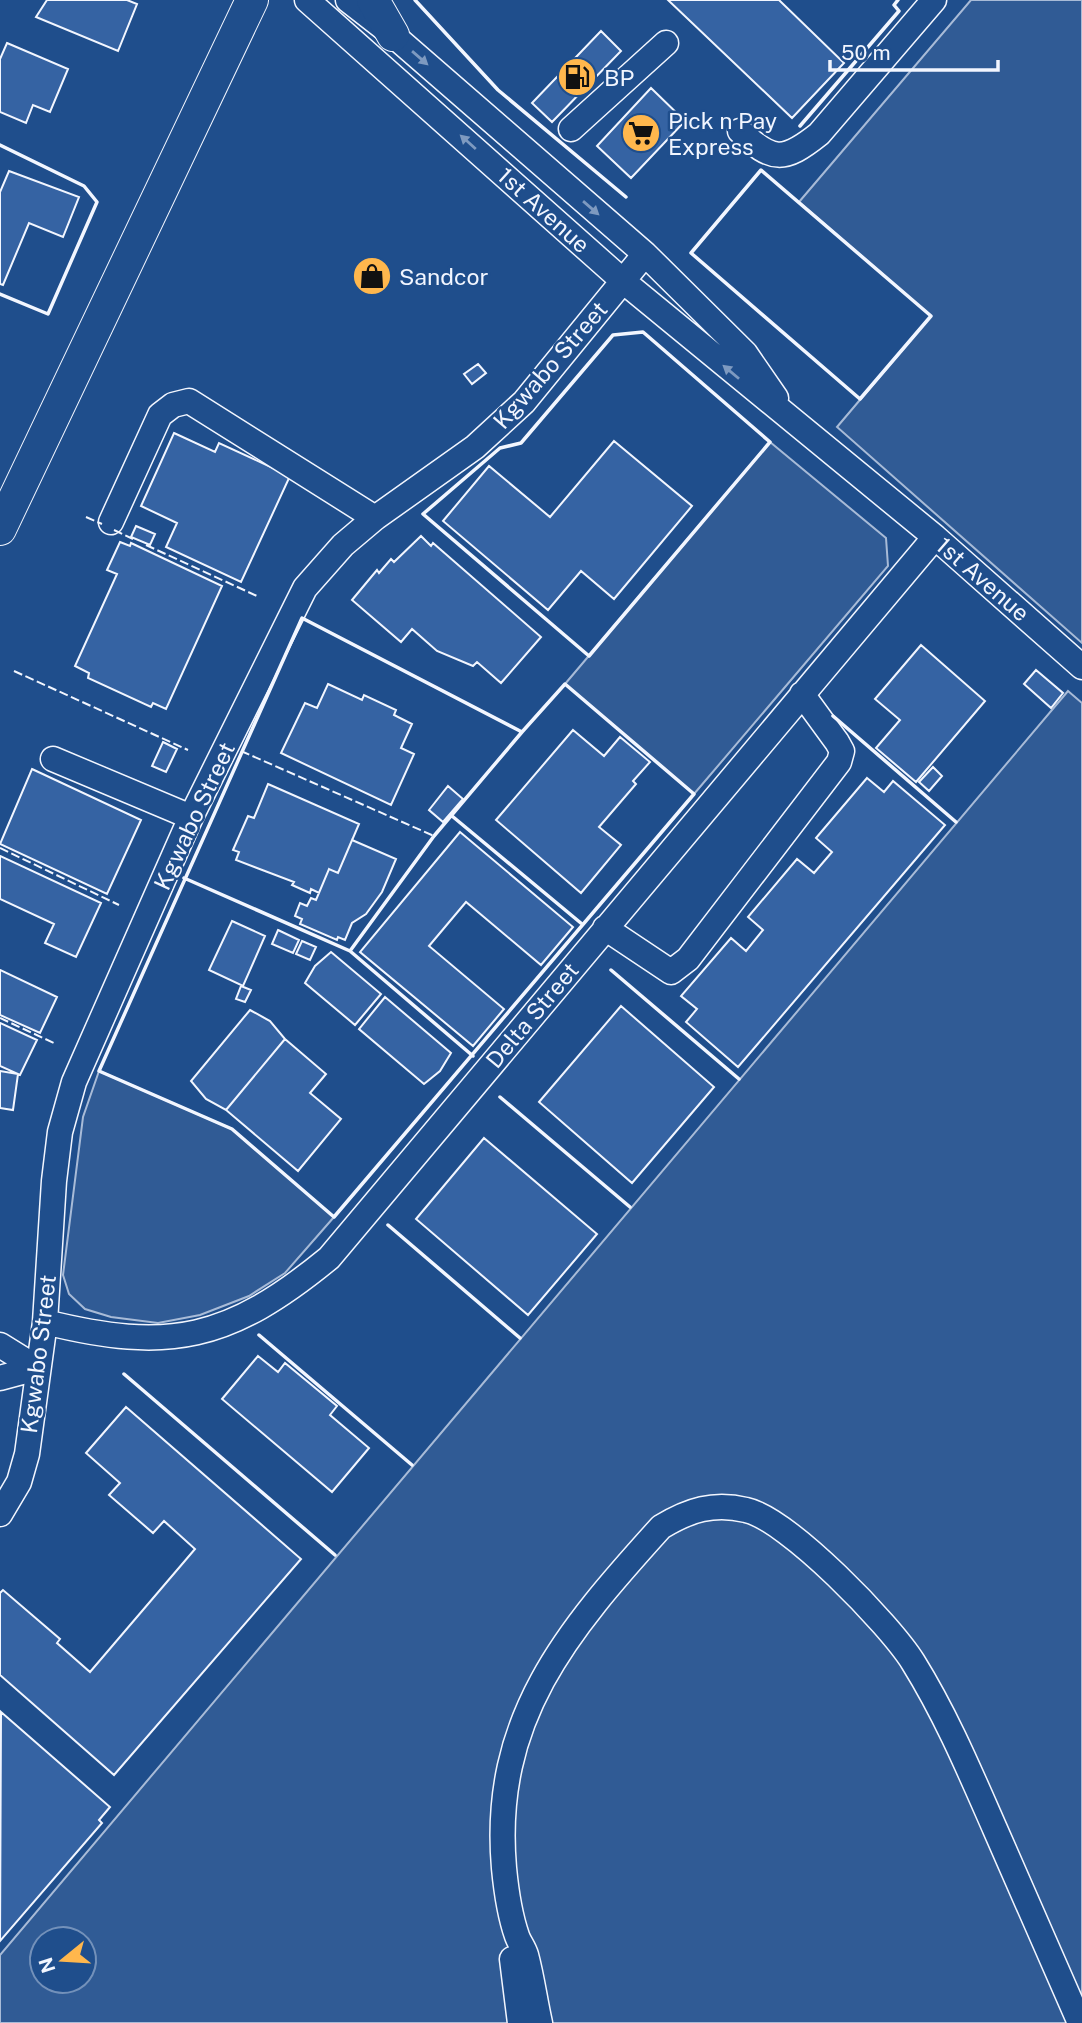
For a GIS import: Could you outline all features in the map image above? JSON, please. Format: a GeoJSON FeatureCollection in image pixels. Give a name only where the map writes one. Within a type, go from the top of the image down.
{"type":"FeatureCollection","features":[{"type":"Feature","properties":{"kind":"main road"},"geometry":{"type":"LineString","coordinates":[[0,529],[252,0]]}},
{"type":"Feature","properties":{"kind":"main road"},"geometry":{"type":"LineString","coordinates":[[373,0],[393,35]]}},
{"type":"Feature","properties":{"kind":"street","name":"1st Avenue"},"geometry":{"type":"LineString","coordinates":[[307,0],[622,281],[935,537],[1082,667]]}},
{"type":"Feature","properties":{"kind":"street","name":"1st Avenue"},"geometry":{"type":"LineString","coordinates":[[348,0],[393,35],[645,254],[746,354],[786,413]]}},
{"type":"Feature","properties":{"kind":"street"},"geometry":{"type":"LineString","coordinates":[[740,131],[762,153],[781,156],[800,150],[819,134],[934,0]]}},
{"type":"Feature","properties":{"kind":"street"},"geometry":{"type":"LineString","coordinates":[[571,129],[666,43]]}},
{"type":"Feature","properties":{"kind":"street","name":"Kgwabo Street"},"geometry":{"type":"LineString","coordinates":[[0,1514],[19,1482],[24,1463],[45,1322],[54,1181],[60,1132],[74,1082],[191,817],[305,587],[343,545],[375,518],[464,456],[524,402],[645,254]]}},
{"type":"Feature","properties":{"kind":"street"},"geometry":{"type":"LineString","coordinates":[[111,522],[160,415],[173,405],[189,401],[375,518]]}},
{"type":"Feature","properties":{"kind":"street","name":"Delta Street"},"geometry":{"type":"LineString","coordinates":[[45,1322],[113,1337],[161,1338],[203,1332],[264,1307],[329,1258],[935,537]]}},
{"type":"Feature","properties":{"kind":"street"},"geometry":{"type":"LineString","coordinates":[[605,928],[671,972],[688,959],[839,762],[842,751],[838,742],[803,694]]}},
{"type":"Feature","properties":{"kind":"street"},"geometry":{"type":"LineString","coordinates":[[53,759],[191,817]]}},
{"type":"Feature","properties":{"kind":"street"},"geometry":{"type":"LineString","coordinates":[[0,1345],[37,1368]]}},
{"type":"Feature","properties":{"kind":"street"},"geometry":{"type":"LineString","coordinates":[[0,1378],[37,1368]]}},
{"type":"Feature","properties":{"kind":"street"},"geometry":{"type":"LineString","coordinates":[[540,2023],[525,1953],[516,1934],[504,1870],[502,1808],[513,1747],[534,1694],[568,1637],[661,1527],[681,1514],[707,1506],[749,1510],[793,1536],[857,1595],[911,1659],[950,1727],[1080,2023]]}},
{"type":"Feature","properties":{"kind":"street"},"geometry":{"type":"LineString","coordinates":[[516,1934],[512,1961],[520,2023]]}},
{"type":"Feature","properties":{"kind":"shaded area"},"geometry":{"type":"Polygon","coordinates":[[[971,0],[1082,0],[1082,643],[837,427],[931,316],[799,202],[971,0]]]}},
{"type":"Feature","properties":{"kind":"shaded area"},"geometry":{"type":"Polygon","coordinates":[[[770,442],[886,538],[888,566],[694,794],[565,684],[770,442]]]}},
{"type":"Feature","properties":{"kind":"shaded area"},"geometry":{"type":"Polygon","coordinates":[[[1068,691],[1082,703],[1082,2019],[1075,2023],[0,2023],[0,1955],[1068,691]]]}},
{"type":"Feature","properties":{"kind":"shaded area"},"geometry":{"type":"Polygon","coordinates":[[[99,1071],[232,1129],[334,1217],[285,1273],[249,1296],[200,1315],[158,1323],[111,1317],[85,1309],[69,1294],[63,1275],[83,1117],[99,1071]]]}},
{"type":"Feature","properties":{"kind":"building"},"geometry":{"type":"Polygon","coordinates":[[[47,0],[127,0],[137,4],[118,51],[36,17],[47,0]]]}},
{"type":"Feature","properties":{"kind":"building"},"geometry":{"type":"Polygon","coordinates":[[[668,0],[779,0],[844,63],[792,118],[668,0]]]}},
{"type":"Feature","properties":{"kind":"building","name":"BP"},"geometry":{"type":"Polygon","coordinates":[[[601,31],[621,51],[552,122],[532,103],[601,31]]]}},
{"type":"Feature","properties":{"kind":"building"},"geometry":{"type":"Polygon","coordinates":[[[7,43],[68,69],[50,112],[33,105],[26,123],[0,112],[0,59],[7,43]]]}},
{"type":"Feature","properties":{"kind":"building","name":"Pick n Pay Express"},"geometry":{"type":"Polygon","coordinates":[[[651,88],[685,121],[631,178],[597,146],[651,88]]]}},
{"type":"Feature","properties":{"kind":"building"},"geometry":{"type":"Polygon","coordinates":[[[9,171],[79,197],[63,237],[29,223],[3,285],[0,284],[0,192],[9,171]]]}},
{"type":"Feature","properties":{"kind":"building"},"geometry":{"type":"Polygon","coordinates":[[[478,364],[486,373],[472,384],[464,374],[478,364]]]}},
{"type":"Feature","properties":{"kind":"building"},"geometry":{"type":"Polygon","coordinates":[[[174,433],[215,452],[219,443],[290,476],[241,582],[166,547],[177,523],[141,506],[174,433]]]}},
{"type":"Feature","properties":{"kind":"building"},"geometry":{"type":"Polygon","coordinates":[[[614,441],[692,506],[614,599],[581,571],[548,610],[443,521],[489,466],[550,517],[614,441]]]}},
{"type":"Feature","properties":{"kind":"building"},"geometry":{"type":"Polygon","coordinates":[[[136,526],[155,534],[150,545],[131,537],[136,526]]]}},
{"type":"Feature","properties":{"kind":"building"},"geometry":{"type":"Polygon","coordinates":[[[421,536],[431,546],[433,543],[541,637],[501,683],[477,662],[473,666],[437,651],[412,629],[401,642],[352,600],[377,570],[379,573],[391,559],[394,562],[421,536]]]}},
{"type":"Feature","properties":{"kind":"building"},"geometry":{"type":"Polygon","coordinates":[[[120,542],[130,546],[131,543],[222,586],[166,709],[153,703],[151,707],[88,678],[89,673],[75,666],[117,574],[107,570],[120,542]]]}},
{"type":"Feature","properties":{"kind":"building"},"geometry":{"type":"Polygon","coordinates":[[[921,645],[985,701],[916,782],[876,748],[900,720],[875,699],[921,645]]]}},
{"type":"Feature","properties":{"kind":"building"},"geometry":{"type":"Polygon","coordinates":[[[1036,670],[1063,693],[1051,708],[1024,684],[1036,670]]]}},
{"type":"Feature","properties":{"kind":"building"},"geometry":{"type":"Polygon","coordinates":[[[328,684],[362,700],[364,695],[396,710],[394,715],[412,724],[401,748],[414,754],[391,805],[281,753],[305,703],[317,708],[328,684]]]}},
{"type":"Feature","properties":{"kind":"building"},"geometry":{"type":"Polygon","coordinates":[[[573,730],[604,756],[620,737],[650,762],[633,781],[636,784],[599,827],[621,845],[581,893],[496,820],[573,730]]]}},
{"type":"Feature","properties":{"kind":"building"},"geometry":{"type":"Polygon","coordinates":[[[163,742],[177,749],[166,772],[152,766],[163,742]]]}},
{"type":"Feature","properties":{"kind":"building"},"geometry":{"type":"Polygon","coordinates":[[[933,767],[942,776],[929,791],[919,782],[933,767]]]}},
{"type":"Feature","properties":{"kind":"building"},"geometry":{"type":"Polygon","coordinates":[[[32,769],[141,820],[107,894],[0,844],[32,769]]]}},
{"type":"Feature","properties":{"kind":"building"},"geometry":{"type":"Polygon","coordinates":[[[867,778],[884,792],[893,781],[945,825],[738,1067],[686,1022],[697,1009],[681,996],[731,938],[746,951],[763,930],[748,917],[797,859],[814,873],[832,852],[816,838],[867,778]]]}},
{"type":"Feature","properties":{"kind":"building"},"geometry":{"type":"Polygon","coordinates":[[[268,784],[359,824],[338,873],[329,869],[319,893],[311,889],[310,893],[292,885],[294,882],[236,860],[239,852],[233,850],[248,816],[254,818],[268,784]]]}},
{"type":"Feature","properties":{"kind":"building"},"geometry":{"type":"Polygon","coordinates":[[[448,786],[463,799],[443,822],[429,810],[448,786]]]}},
{"type":"Feature","properties":{"kind":"building"},"geometry":{"type":"Polygon","coordinates":[[[460,832],[573,927],[541,965],[466,902],[429,946],[504,1009],[473,1046],[360,952],[460,832]]]}},
{"type":"Feature","properties":{"kind":"building"},"geometry":{"type":"Polygon","coordinates":[[[352,840],[396,859],[382,892],[366,914],[352,923],[345,940],[338,937],[337,940],[300,924],[302,919],[295,916],[300,903],[307,906],[311,898],[316,900],[329,869],[338,873],[352,840]]]}},
{"type":"Feature","properties":{"kind":"building"},"geometry":{"type":"Polygon","coordinates":[[[0,856],[101,903],[76,957],[45,943],[54,924],[0,899],[0,856]]]}},
{"type":"Feature","properties":{"kind":"building"},"geometry":{"type":"Polygon","coordinates":[[[232,921],[265,936],[243,986],[209,970],[232,921]]]}},
{"type":"Feature","properties":{"kind":"building"},"geometry":{"type":"Polygon","coordinates":[[[278,930],[299,940],[293,953],[272,944],[278,930]]]}},
{"type":"Feature","properties":{"kind":"building"},"geometry":{"type":"Polygon","coordinates":[[[302,941],[316,947],[310,960],[296,954],[302,941]]]}},
{"type":"Feature","properties":{"kind":"building"},"geometry":{"type":"Polygon","coordinates":[[[331,952],[381,994],[355,1025],[305,983],[315,966],[331,952]]]}},
{"type":"Feature","properties":{"kind":"building"},"geometry":{"type":"Polygon","coordinates":[[[0,970],[57,997],[40,1033],[0,1015],[0,970]]]}},
{"type":"Feature","properties":{"kind":"building"},"geometry":{"type":"Polygon","coordinates":[[[241,986],[251,990],[245,1002],[236,999],[241,986]]]}},
{"type":"Feature","properties":{"kind":"building"},"geometry":{"type":"Polygon","coordinates":[[[385,997],[451,1053],[440,1071],[424,1084],[359,1029],[385,997]]]}},
{"type":"Feature","properties":{"kind":"building"},"geometry":{"type":"Polygon","coordinates":[[[621,1006],[714,1087],[632,1183],[539,1102],[621,1006]]]}},
{"type":"Feature","properties":{"kind":"building"},"geometry":{"type":"Polygon","coordinates":[[[250,1010],[270,1021],[285,1039],[226,1110],[206,1099],[191,1081],[250,1010]]]}},
{"type":"Feature","properties":{"kind":"building"},"geometry":{"type":"Polygon","coordinates":[[[0,1023],[37,1040],[20,1075],[0,1066],[0,1023]]]}},
{"type":"Feature","properties":{"kind":"building"},"geometry":{"type":"Polygon","coordinates":[[[285,1039],[326,1074],[310,1093],[341,1119],[298,1171],[226,1110],[285,1039]]]}},
{"type":"Feature","properties":{"kind":"building"},"geometry":{"type":"Polygon","coordinates":[[[0,1071],[18,1074],[13,1110],[0,1108],[0,1071]]]}},
{"type":"Feature","properties":{"kind":"building"},"geometry":{"type":"Polygon","coordinates":[[[484,1138],[597,1234],[528,1315],[416,1219],[484,1138]]]}},
{"type":"Feature","properties":{"kind":"building"},"geometry":{"type":"Polygon","coordinates":[[[258,1356],[278,1372],[285,1363],[337,1406],[330,1415],[369,1448],[332,1492],[222,1399],[258,1356]]]}},
{"type":"Feature","properties":{"kind":"building"},"geometry":{"type":"Polygon","coordinates":[[[126,1407],[301,1559],[114,1775],[0,1675],[0,1593],[3,1590],[60,1639],[57,1643],[90,1672],[195,1549],[164,1521],[153,1533],[109,1495],[120,1483],[86,1453],[126,1407]]]}},
{"type":"Feature","properties":{"kind":"building"},"geometry":{"type":"Polygon","coordinates":[[[1,1712],[110,1807],[99,1820],[102,1823],[0,1941],[1,1712]]]}},
{"type":"Feature","properties":{"kind":"fence"},"geometry":{"type":"LineString","coordinates":[[86,517],[102,524]]}},
{"type":"Feature","properties":{"kind":"fence"},"geometry":{"type":"LineString","coordinates":[[114,530],[133,539]]}},
{"type":"Feature","properties":{"kind":"fence"},"geometry":{"type":"LineString","coordinates":[[146,545],[257,596]]}},
{"type":"Feature","properties":{"kind":"fence"},"geometry":{"type":"LineString","coordinates":[[14,671],[188,750]]}},
{"type":"Feature","properties":{"kind":"fence"},"geometry":{"type":"LineString","coordinates":[[241,751],[434,836]]}},
{"type":"Feature","properties":{"kind":"fence"},"geometry":{"type":"LineString","coordinates":[[0,848],[119,905]]}},
{"type":"Feature","properties":{"kind":"fence"},"geometry":{"type":"LineString","coordinates":[[0,1018],[54,1043]]}},
{"type":"Feature","properties":{"kind":"wall"},"geometry":{"type":"LineString","coordinates":[[415,0],[498,90],[626,197]]}},
{"type":"Feature","properties":{"kind":"wall"},"geometry":{"type":"LineString","coordinates":[[800,126],[899,11],[894,5],[898,0]]}},
{"type":"Feature","properties":{"kind":"wall"},"geometry":{"type":"LineString","coordinates":[[0,145],[84,186],[97,202],[48,314],[0,294]]}},
{"type":"Feature","properties":{"kind":"wall"},"geometry":{"type":"LineString","coordinates":[[761,170],[931,316],[860,399],[691,253],[761,170]]}},
{"type":"Feature","properties":{"kind":"wall"},"geometry":{"type":"LineString","coordinates":[[643,332],[770,442],[589,656],[423,514],[500,448],[521,443],[613,335],[643,332]]}},
{"type":"Feature","properties":{"kind":"wall"},"geometry":{"type":"LineString","coordinates":[[302,618],[522,732],[565,684],[694,794],[334,1217],[232,1129],[99,1071],[302,618]]}},
{"type":"Feature","properties":{"kind":"wall"},"geometry":{"type":"LineString","coordinates":[[833,716],[956,822]]}},
{"type":"Feature","properties":{"kind":"wall"},"geometry":{"type":"LineString","coordinates":[[473,1056],[350,951],[434,836],[522,732]]}},
{"type":"Feature","properties":{"kind":"wall"},"geometry":{"type":"LineString","coordinates":[[452,816],[582,924]]}},
{"type":"Feature","properties":{"kind":"wall"},"geometry":{"type":"LineString","coordinates":[[184,878],[350,951]]}},
{"type":"Feature","properties":{"kind":"wall"},"geometry":{"type":"LineString","coordinates":[[611,970],[739,1079]]}},
{"type":"Feature","properties":{"kind":"wall"},"geometry":{"type":"LineString","coordinates":[[500,1097],[630,1207]]}},
{"type":"Feature","properties":{"kind":"wall"},"geometry":{"type":"LineString","coordinates":[[388,1225],[520,1338]]}},
{"type":"Feature","properties":{"kind":"wall"},"geometry":{"type":"LineString","coordinates":[[259,1335],[412,1465]]}},
{"type":"Feature","properties":{"kind":"wall"},"geometry":{"type":"LineString","coordinates":[[124,1374],[335,1555]]}},
{"type":"Feature","properties":{"kind":"place","name":"BP"},"geometry":{"type":"Point","coordinates":[577,77]}},
{"type":"Feature","properties":{"kind":"place","name":"Pick n Pay Express"},"geometry":{"type":"Point","coordinates":[641,133]}},
{"type":"Feature","properties":{"kind":"place","name":"Sandcor"},"geometry":{"type":"Point","coordinates":[372,276]}}]}
